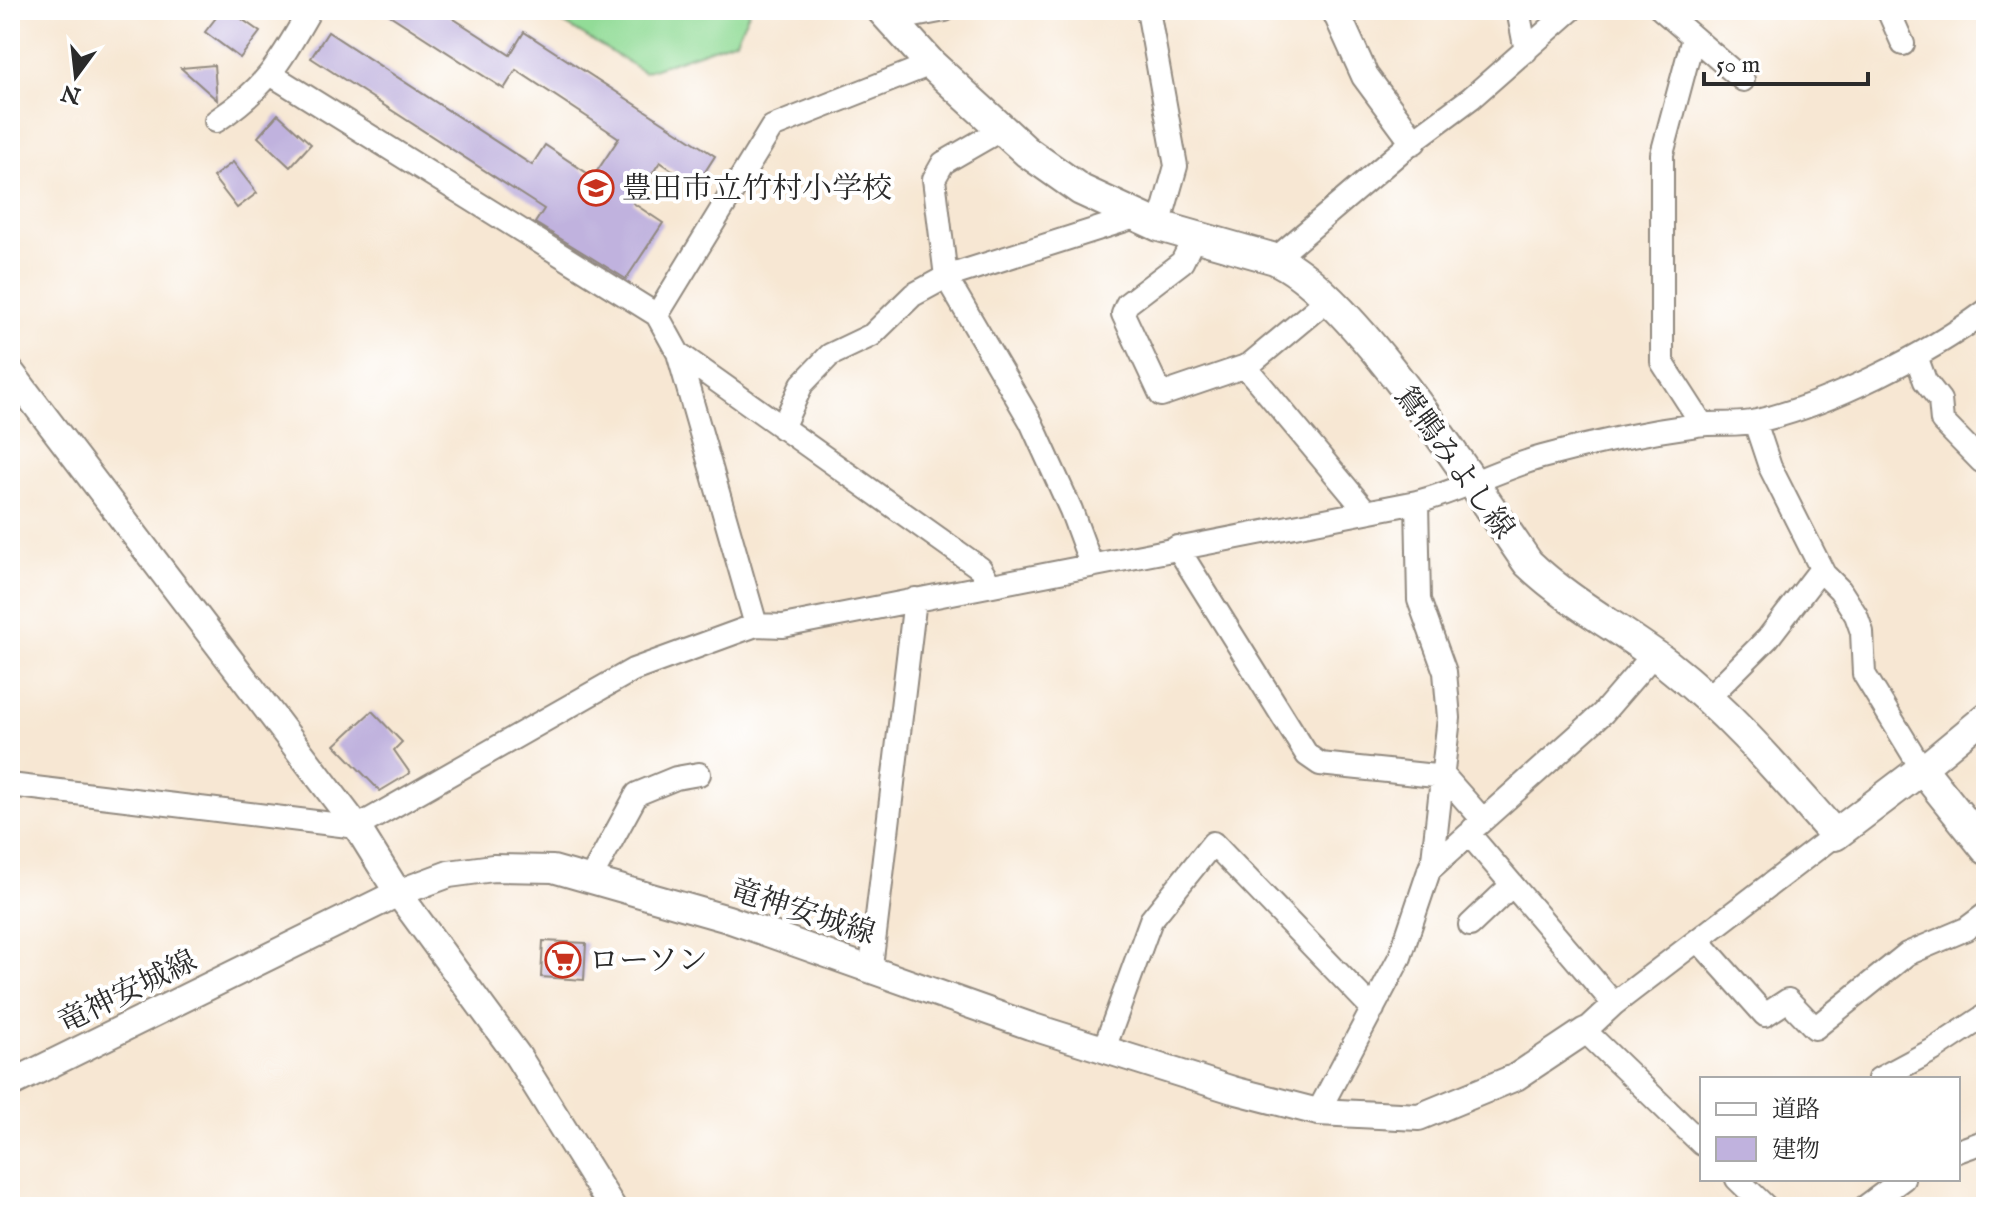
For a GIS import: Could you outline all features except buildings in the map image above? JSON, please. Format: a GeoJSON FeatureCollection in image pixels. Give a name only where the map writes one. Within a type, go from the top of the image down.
{"type":"FeatureCollection","features":[{"type":"Feature","properties":{"kind":"main road","name":"鴛鴨みよし線"},"geometry":{"type":"LineString","coordinates":[[888,15],[931,64],[1002,129],[1081,190],[1149,221],[1293,267],[1328,299],[1383,363],[1528,563],[1556,590],[1653,655],[1732,718],[1835,835]]}},
{"type":"Feature","properties":{"kind":"main road"},"geometry":{"type":"LineString","coordinates":[[1835,835],[1922,769],[1986,849]]}},
{"type":"Feature","properties":{"kind":"street"},"geometry":{"type":"LineString","coordinates":[[216,121],[249,99],[272,75],[310,10]]}},
{"type":"Feature","properties":{"kind":"street"},"geometry":{"type":"LineString","coordinates":[[888,15],[945,10]]}},
{"type":"Feature","properties":{"kind":"street"},"geometry":{"type":"LineString","coordinates":[[782,428],[802,384],[830,355],[872,335],[913,295],[946,277],[1149,221],[1176,166],[1148,10]]}},
{"type":"Feature","properties":{"kind":"street"},"geometry":{"type":"LineString","coordinates":[[1335,10],[1365,76],[1413,141]]}},
{"type":"Feature","properties":{"kind":"street"},"geometry":{"type":"LineString","coordinates":[[1518,10],[1526,51]]}},
{"type":"Feature","properties":{"kind":"street"},"geometry":{"type":"LineString","coordinates":[[1275,259],[1413,141],[1526,51],[1571,10]]}},
{"type":"Feature","properties":{"kind":"street"},"geometry":{"type":"LineString","coordinates":[[1662,10],[1743,80]]}},
{"type":"Feature","properties":{"kind":"street"},"geometry":{"type":"LineString","coordinates":[[1888,10],[1903,44]]}},
{"type":"Feature","properties":{"kind":"street"},"geometry":{"type":"LineString","coordinates":[[1693,38],[1662,154],[1662,362],[1702,424]]}},
{"type":"Feature","properties":{"kind":"street"},"geometry":{"type":"LineString","coordinates":[[657,315],[772,127],[931,64]]}},
{"type":"Feature","properties":{"kind":"street"},"geometry":{"type":"LineString","coordinates":[[272,75],[657,315],[678,353],[756,625]]}},
{"type":"Feature","properties":{"kind":"street"},"geometry":{"type":"LineString","coordinates":[[1002,129],[943,163],[934,179],[946,277],[1031,422],[1071,510],[1091,564]]}},
{"type":"Feature","properties":{"kind":"street"},"geometry":{"type":"LineString","coordinates":[[1195,236],[1182,262],[1127,304],[1123,314],[1161,395],[1245,366],[1328,299]]}},
{"type":"Feature","properties":{"kind":"street"},"geometry":{"type":"LineString","coordinates":[[10,785],[357,827],[633,670],[756,625],[783,626],[989,583],[1417,502],[1542,457],[1646,432],[1702,424],[1755,422],[1797,410],[1916,356],[1986,311]]}},
{"type":"Feature","properties":{"kind":"street"},"geometry":{"type":"LineString","coordinates":[[678,353],[980,568],[989,583]]}},
{"type":"Feature","properties":{"kind":"street"},"geometry":{"type":"LineString","coordinates":[[1916,356],[1925,381],[1940,400],[1942,421],[1981,461],[1986,460]]}},
{"type":"Feature","properties":{"kind":"street"},"geometry":{"type":"LineString","coordinates":[[1245,366],[1365,510]]}},
{"type":"Feature","properties":{"kind":"street"},"geometry":{"type":"LineString","coordinates":[[10,371],[357,827],[398,893],[517,1055],[612,1207]]}},
{"type":"Feature","properties":{"kind":"street"},"geometry":{"type":"LineString","coordinates":[[1755,422],[1770,467],[1821,569],[1840,590],[1856,615],[1862,632],[1864,674],[1922,769],[1986,716]]}},
{"type":"Feature","properties":{"kind":"street"},"geometry":{"type":"LineString","coordinates":[[1318,1112],[1400,957],[1429,870],[1445,777],[1449,718],[1445,672],[1419,600],[1417,502]]}},
{"type":"Feature","properties":{"kind":"street"},"geometry":{"type":"LineString","coordinates":[[1177,547],[1307,755],[1320,764],[1445,777]]}},
{"type":"Feature","properties":{"kind":"street"},"geometry":{"type":"LineString","coordinates":[[1708,698],[1768,638],[1821,569]]}},
{"type":"Feature","properties":{"kind":"street"},"geometry":{"type":"LineString","coordinates":[[871,967],[915,599]]}},
{"type":"Feature","properties":{"kind":"street"},"geometry":{"type":"LineString","coordinates":[[1429,870],[1603,713],[1653,655]]}},
{"type":"Feature","properties":{"kind":"street"},"geometry":{"type":"LineString","coordinates":[[591,878],[637,794],[676,778],[699,774]]}},
{"type":"Feature","properties":{"kind":"street"},"geometry":{"type":"LineString","coordinates":[[1445,777],[1512,885],[1614,1004]]}},
{"type":"Feature","properties":{"kind":"street"},"geometry":{"type":"LineString","coordinates":[[1700,1142],[1585,1031],[1614,1004],[1835,835]]}},
{"type":"Feature","properties":{"kind":"street"},"geometry":{"type":"LineString","coordinates":[[1104,1049],[1151,920],[1213,843],[1373,1009]]}},
{"type":"Feature","properties":{"kind":"street","name":"竜神安城線"},"geometry":{"type":"LineString","coordinates":[[10,1084],[398,893],[449,874],[493,868],[553,869],[591,878],[871,967],[1104,1049],[1233,1090],[1318,1112],[1419,1117],[1516,1077],[1585,1031]]}},
{"type":"Feature","properties":{"kind":"street"},"geometry":{"type":"LineString","coordinates":[[1470,925],[1512,885]]}},
{"type":"Feature","properties":{"kind":"street"},"geometry":{"type":"LineString","coordinates":[[1698,940],[1765,1015],[1788,1000],[1815,1028],[1907,954],[1966,929],[1986,914]]}},
{"type":"Feature","properties":{"kind":"street"},"geometry":{"type":"LineString","coordinates":[[1883,1077],[1933,1050],[1986,1015]]}},
{"type":"Feature","properties":{"kind":"street"},"geometry":{"type":"LineString","coordinates":[[1960,1150],[1986,1141]]}},
{"type":"Feature","properties":{"kind":"street"},"geometry":{"type":"LineString","coordinates":[[1739,1181],[1766,1207]]}},
{"type":"Feature","properties":{"kind":"street"},"geometry":{"type":"LineString","coordinates":[[1865,1207],[1900,1181]]}},
{"type":"Feature","properties":{"kind":"green space"},"geometry":{"type":"Polygon","coordinates":[[[542,10],[750,10],[736,40],[644,72],[542,10]]]}},
{"type":"Feature","properties":{"kind":"place","name":"豊田市立竹村小学校"},"geometry":{"type":"Point","coordinates":[596,188]}},
{"type":"Feature","properties":{"kind":"place","name":"ローソン"},"geometry":{"type":"Point","coordinates":[563,960]}}]}
